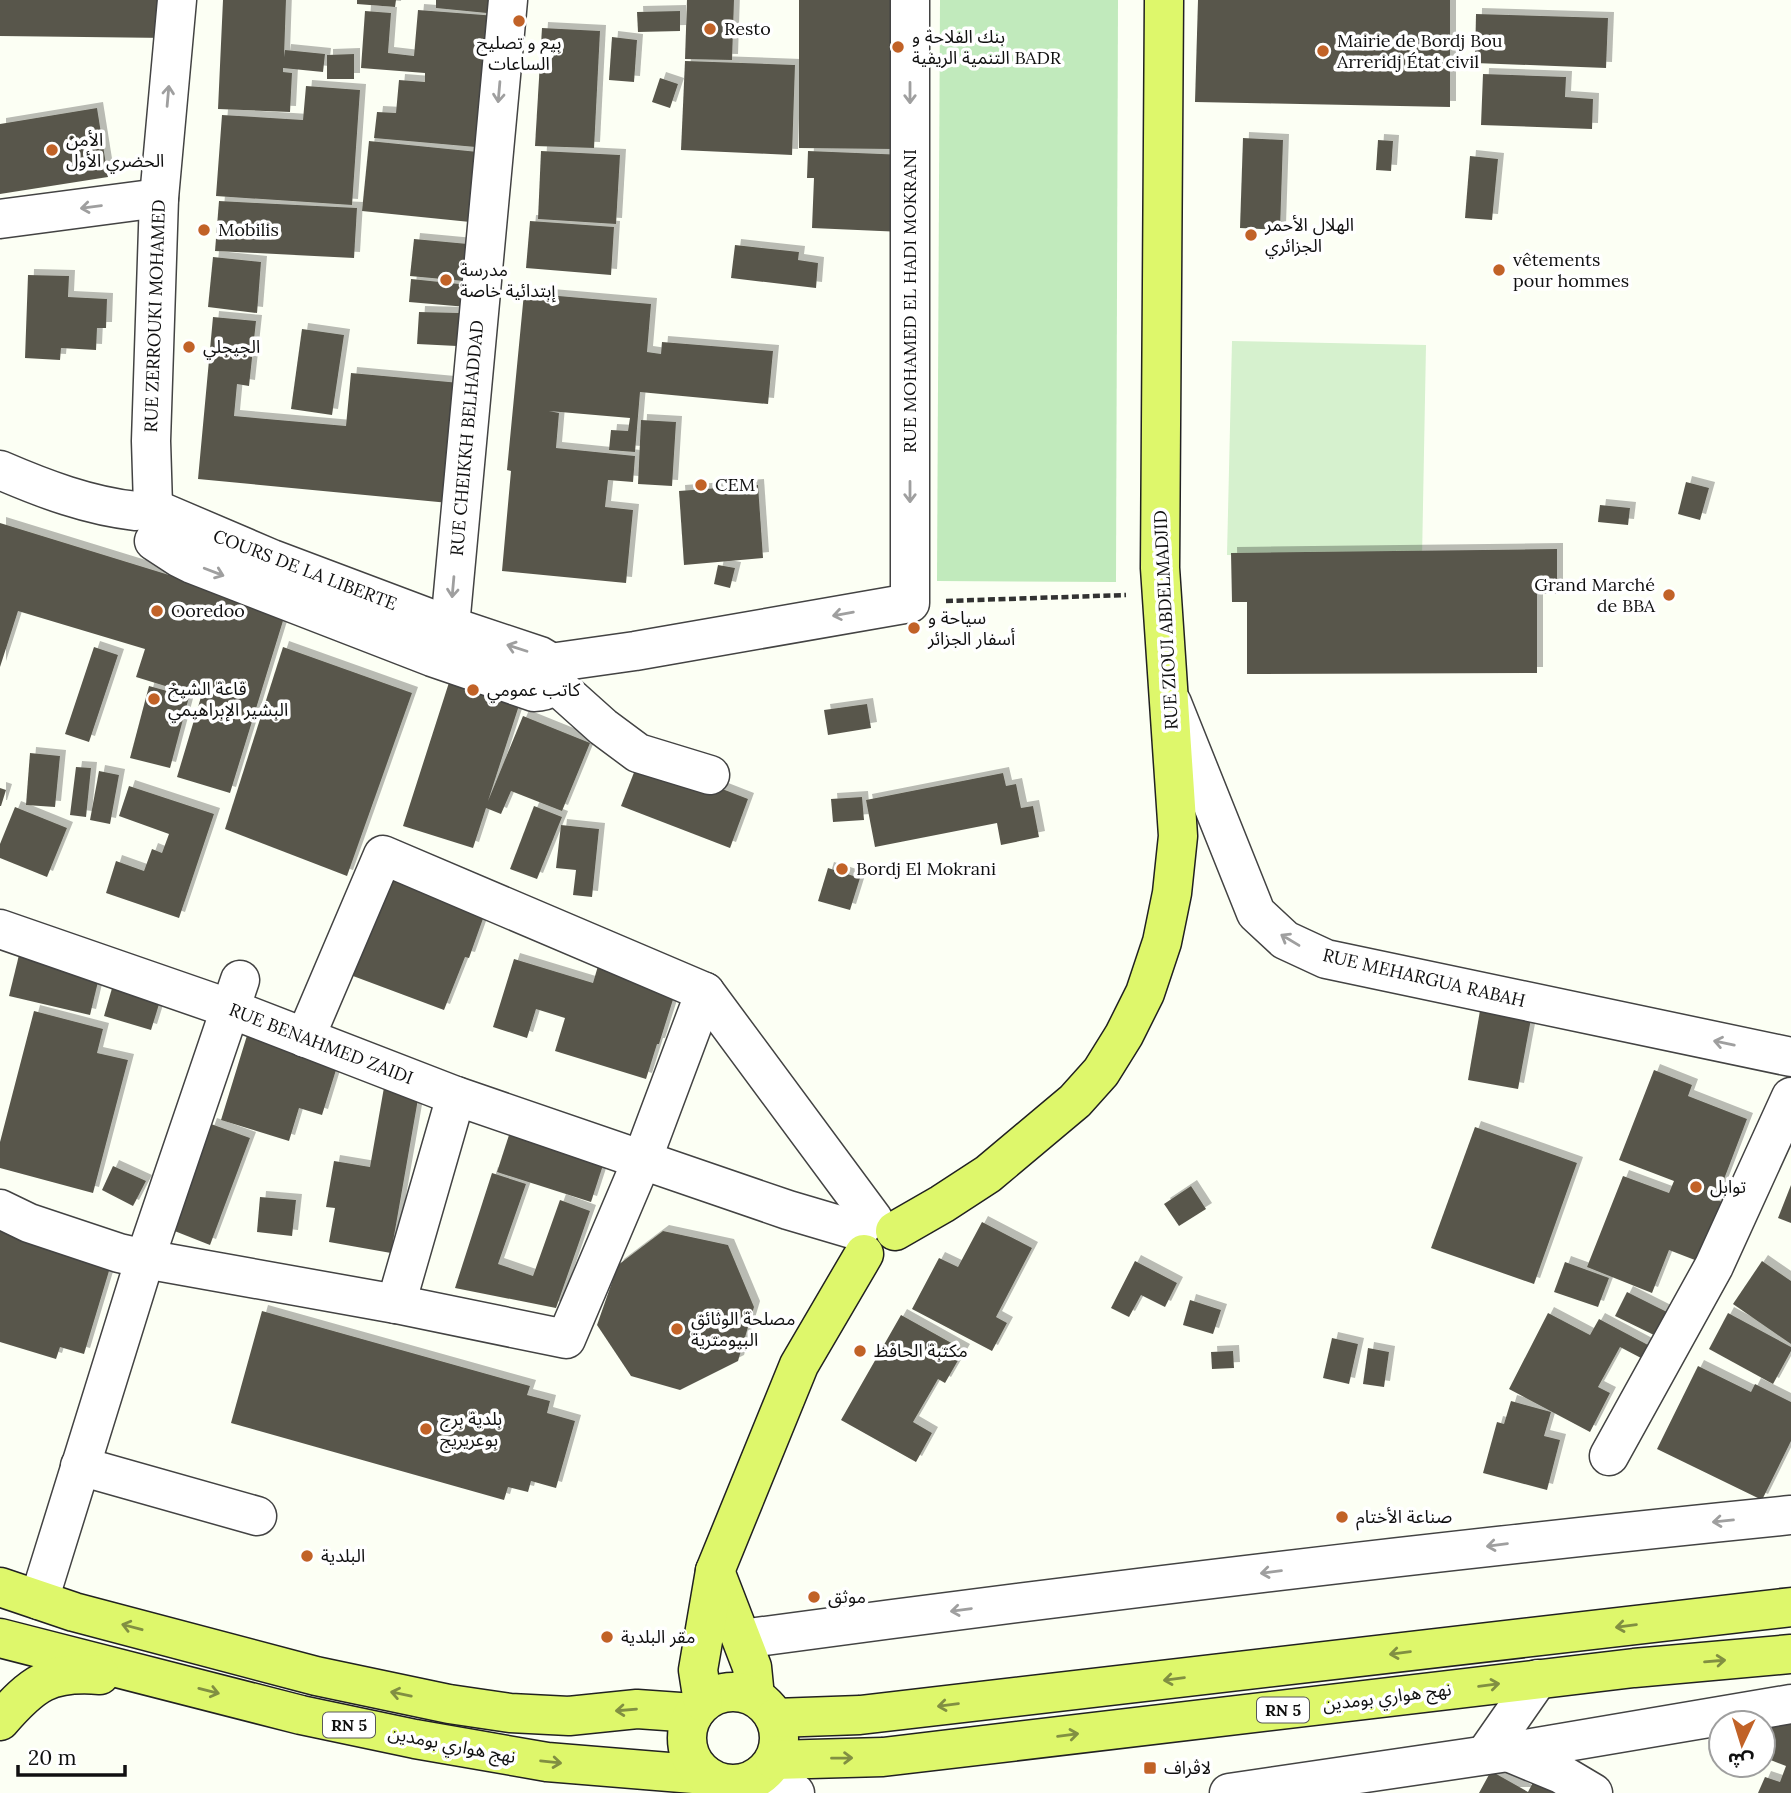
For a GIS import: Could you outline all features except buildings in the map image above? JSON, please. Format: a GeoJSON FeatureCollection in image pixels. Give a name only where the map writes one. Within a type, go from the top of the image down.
{"type":"FeatureCollection","features":[{"type":"Feature","properties":{"kind":"main road","name":"RUE ZIOUI ABDELMADJID"},"geometry":{"type":"LineString","coordinates":[[873,1234],[942,1204],[988,1174],[1075,1101],[1101,1072],[1124,1035],[1145,993],[1162,942],[1172,893],[1178,836],[1160,555],[1164,0]]}},
{"type":"Feature","properties":{"kind":"main road"},"geometry":{"type":"LineString","coordinates":[[699,1708],[698,1670],[715,1571],[799,1365],[873,1234]]}},
{"type":"Feature","properties":{"kind":"main road"},"geometry":{"type":"LineString","coordinates":[[715,1571],[765,1707],[779,1731],[779,1746],[767,1767],[751,1781],[727,1784],[705,1775],[696,1765],[689,1753],[687,1739],[688,1726],[699,1708],[715,1696],[728,1692],[742,1693],[765,1707],[860,1715],[1791,1607]]}},
{"type":"Feature","properties":{"kind":"main road","name":"RN 5"},"geometry":{"type":"LineString","coordinates":[[0,1587],[75,1612],[316,1676],[449,1704],[510,1713],[569,1716],[636,1709],[699,1708]]}},
{"type":"Feature","properties":{"kind":"main road","name":"نهج هواري بومدين"},"geometry":{"type":"LineString","coordinates":[[0,1638],[301,1715],[415,1739],[547,1762],[705,1775]]}},
{"type":"Feature","properties":{"kind":"main road","name":"نهج هواري بومدين"},"geometry":{"type":"LineString","coordinates":[[767,1767],[883,1757],[1634,1668],[1791,1654]]}},
{"type":"Feature","properties":{"kind":"main road"},"geometry":{"type":"LineString","coordinates":[[0,1721],[33,1687],[62,1675],[95,1674],[164,1680]]}},
{"type":"Feature","properties":{"kind":"street","name":"RUE ZERROUKI MOHAMED"},"geometry":{"type":"LineString","coordinates":[[147,521],[159,198],[177,0]]}},
{"type":"Feature","properties":{"kind":"street","name":"RUE CHEIKKH BELHADDAD"},"geometry":{"type":"LineString","coordinates":[[441,641],[508,0]]}},
{"type":"Feature","properties":{"kind":"street","name":"RUE MOHAMED EL HADI MOKRANI"},"geometry":{"type":"LineString","coordinates":[[910,603],[911,0]]}},
{"type":"Feature","properties":{"kind":"street"},"geometry":{"type":"LineString","coordinates":[[0,219],[159,198]]}},
{"type":"Feature","properties":{"kind":"street","name":"COURS DE LA LIBERTE"},"geometry":{"type":"LineString","coordinates":[[0,470],[60,494],[147,521],[173,554],[192,564],[441,641],[534,692],[550,689],[553,673],[635,651],[910,603]]}},
{"type":"Feature","properties":{"kind":"street","name":"COURS DE LA LIBERTE"},"geometry":{"type":"LineString","coordinates":[[0,497],[71,519],[147,521]]}},
{"type":"Feature","properties":{"kind":"street"},"geometry":{"type":"LineString","coordinates":[[553,673],[603,727],[638,753],[710,775]]}},
{"type":"Feature","properties":{"kind":"street","name":"RUE MEHARGUA RABAH"},"geometry":{"type":"LineString","coordinates":[[1169,696],[1256,913],[1285,940],[1326,958],[1791,1057]]}},
{"type":"Feature","properties":{"kind":"street"},"geometry":{"type":"LineString","coordinates":[[305,1038],[383,855],[705,992],[873,1234]]}},
{"type":"Feature","properties":{"kind":"street","name":"RUE BENAHMED ZAIDI"},"geometry":{"type":"LineString","coordinates":[[0,929],[235,994],[305,1038],[456,1096],[788,1210],[873,1234]]}},
{"type":"Feature","properties":{"kind":"street"},"geometry":{"type":"LineString","coordinates":[[0,1209],[29,1223],[145,1259],[396,1304],[566,1339],[642,1160],[705,992]]}},
{"type":"Feature","properties":{"kind":"street"},"geometry":{"type":"LineString","coordinates":[[39,1600],[145,1259],[235,994]]}},
{"type":"Feature","properties":{"kind":"street"},"geometry":{"type":"LineString","coordinates":[[396,1304],[456,1096]]}},
{"type":"Feature","properties":{"kind":"street"},"geometry":{"type":"LineString","coordinates":[[1609,1455],[1714,1266],[1791,1097]]}},
{"type":"Feature","properties":{"kind":"street"},"geometry":{"type":"LineString","coordinates":[[80,1466],[257,1516]]}},
{"type":"Feature","properties":{"kind":"street"},"geometry":{"type":"LineString","coordinates":[[742,1639],[1056,1597],[1791,1514]]}},
{"type":"Feature","properties":{"kind":"street"},"geometry":{"type":"LineString","coordinates":[[1496,1753],[1538,1679]]}},
{"type":"Feature","properties":{"kind":"street"},"geometry":{"type":"LineString","coordinates":[[1228,1793],[1496,1753],[1791,1704]]}},
{"type":"Feature","properties":{"kind":"street"},"geometry":{"type":"LineString","coordinates":[[1496,1753],[1561,1774],[1593,1793]]}},
{"type":"Feature","properties":{"kind":"street"},"geometry":{"type":"LineString","coordinates":[[1429,1793],[1447,1760]]}},
{"type":"Feature","properties":{"kind":"street"},"geometry":{"type":"LineString","coordinates":[[767,1767],[795,1793]]}},
{"type":"Feature","properties":{"kind":"path"},"geometry":{"type":"LineString","coordinates":[[910,603],[1162,594]]}},
{"type":"Feature","properties":{"kind":"green space"},"geometry":{"type":"Polygon","coordinates":[[[940,0],[1118,0],[1116,582],[937,581],[940,0]]]}},
{"type":"Feature","properties":{"kind":"green space"},"geometry":{"type":"Polygon","coordinates":[[[1232,341],[1426,345],[1422,559],[1227,555],[1232,341]]]}},
{"type":"Feature","properties":{"kind":"place","name":"بيع و تصليح الساعات"},"geometry":{"type":"Point","coordinates":[519,21]}},
{"type":"Feature","properties":{"kind":"place","name":"Resto"},"geometry":{"type":"Point","coordinates":[710,29]}},
{"type":"Feature","properties":{"kind":"place","name":"بنك الفلاحة و التنمية الريفية BADR"},"geometry":{"type":"Point","coordinates":[898,47]}},
{"type":"Feature","properties":{"kind":"place","name":"Mairie de Bordj Bou Arreridj État civil"},"geometry":{"type":"Point","coordinates":[1323,51]}},
{"type":"Feature","properties":{"kind":"place","name":"الأمن الحضري الأول"},"geometry":{"type":"Point","coordinates":[52,150]}},
{"type":"Feature","properties":{"kind":"place","name":"Mobilis"},"geometry":{"type":"Point","coordinates":[204,230]}},
{"type":"Feature","properties":{"kind":"place","name":"الهلال الأحمر الجزائري"},"geometry":{"type":"Point","coordinates":[1251,235]}},
{"type":"Feature","properties":{"kind":"place","name":"vêtements pour hommes"},"geometry":{"type":"Point","coordinates":[1499,270]}},
{"type":"Feature","properties":{"kind":"place","name":"مدرسة إبتدائية خاصة"},"geometry":{"type":"Point","coordinates":[446,280]}},
{"type":"Feature","properties":{"kind":"place","name":"الجيجلي"},"geometry":{"type":"Point","coordinates":[189,347]}},
{"type":"Feature","properties":{"kind":"place","name":"CEM"},"geometry":{"type":"Point","coordinates":[701,485]}},
{"type":"Feature","properties":{"kind":"place","name":"Grand Marché de BBA"},"geometry":{"type":"Point","coordinates":[1669,595]}},
{"type":"Feature","properties":{"kind":"place","name":"Ooredoo"},"geometry":{"type":"Point","coordinates":[157,611]}},
{"type":"Feature","properties":{"kind":"place","name":"سياحة و أسفار الجزائر"},"geometry":{"type":"Point","coordinates":[914,628]}},
{"type":"Feature","properties":{"kind":"place","name":"كاتب عمومي"},"geometry":{"type":"Point","coordinates":[473,690]}},
{"type":"Feature","properties":{"kind":"place","name":"قاعة الشيخ البشير الإبراهيمي"},"geometry":{"type":"Point","coordinates":[154,699]}},
{"type":"Feature","properties":{"kind":"place","name":"Bordj El Mokrani"},"geometry":{"type":"Point","coordinates":[842,869]}},
{"type":"Feature","properties":{"kind":"place","name":"توابل"},"geometry":{"type":"Point","coordinates":[1696,1187]}},
{"type":"Feature","properties":{"kind":"place","name":"مصلحة الوثائق البيومترية"},"geometry":{"type":"Point","coordinates":[677,1329]}},
{"type":"Feature","properties":{"kind":"place","name":"مكتبة الحافظ"},"geometry":{"type":"Point","coordinates":[860,1351]}},
{"type":"Feature","properties":{"kind":"place","name":"بلدية برج بوعريريج"},"geometry":{"type":"Point","coordinates":[426,1429]}},
{"type":"Feature","properties":{"kind":"place","name":"صناعة الأختام"},"geometry":{"type":"Point","coordinates":[1342,1517]}},
{"type":"Feature","properties":{"kind":"place","name":"البلدية"},"geometry":{"type":"Point","coordinates":[307,1556]}},
{"type":"Feature","properties":{"kind":"place","name":"موثق"},"geometry":{"type":"Point","coordinates":[814,1597]}},
{"type":"Feature","properties":{"kind":"place","name":"مقر البلدية"},"geometry":{"type":"Point","coordinates":[607,1637]}},
{"type":"Feature","properties":{"kind":"place","name":"لاڤراف"},"geometry":{"type":"Point","coordinates":[1150,1768]}}]}
